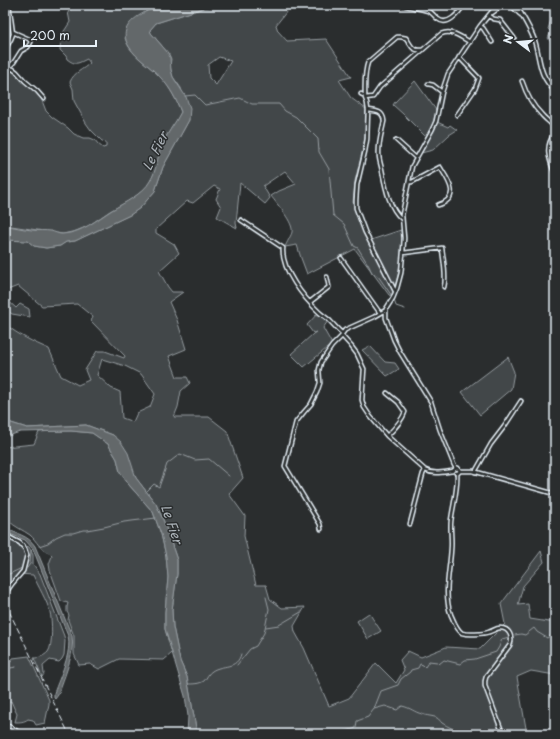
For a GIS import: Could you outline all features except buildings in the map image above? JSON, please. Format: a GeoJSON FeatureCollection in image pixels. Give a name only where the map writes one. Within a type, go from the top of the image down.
{"type":"FeatureCollection","features":[{"type":"Feature","properties":{"kind":"street"},"geometry":{"type":"LineString","coordinates":[[5,50],[12,38],[13,32],[10,5]]}},
{"type":"Feature","properties":{"kind":"street"},"geometry":{"type":"LineString","coordinates":[[403,5],[427,10],[431,12],[438,20],[443,22],[452,18],[463,6]]}},
{"type":"Feature","properties":{"kind":"street"},"geometry":{"type":"LineString","coordinates":[[497,5],[480,26],[448,74],[442,92],[436,121],[412,166],[402,219],[404,238],[403,254],[398,283],[386,309],[386,318],[400,352],[431,402],[454,465],[455,472],[474,472],[555,494]]}},
{"type":"Feature","properties":{"kind":"street"},"geometry":{"type":"LineString","coordinates":[[489,15],[503,5]]}},
{"type":"Feature","properties":{"kind":"street"},"geometry":{"type":"LineString","coordinates":[[511,5],[524,18]]}},
{"type":"Feature","properties":{"kind":"street"},"geometry":{"type":"LineString","coordinates":[[516,5],[534,40],[544,76],[550,86],[555,90]]}},
{"type":"Feature","properties":{"kind":"street"},"geometry":{"type":"LineString","coordinates":[[489,15],[494,19],[500,20],[514,38]]}},
{"type":"Feature","properties":{"kind":"street"},"geometry":{"type":"LineString","coordinates":[[480,26],[492,42]]}},
{"type":"Feature","properties":{"kind":"street"},"geometry":{"type":"LineString","coordinates":[[6,68],[14,62],[21,51],[28,47],[31,42],[29,39],[13,32]]}},
{"type":"Feature","properties":{"kind":"street"},"geometry":{"type":"LineString","coordinates":[[361,94],[365,97],[373,97],[380,88],[441,34],[446,32],[452,33],[470,42]]}},
{"type":"Feature","properties":{"kind":"street"},"geometry":{"type":"LineString","coordinates":[[395,292],[356,208],[357,186],[367,139],[368,110],[365,97],[365,76],[367,64],[397,37],[401,36],[406,38],[411,47],[418,50],[423,50]]}},
{"type":"Feature","properties":{"kind":"street"},"geometry":{"type":"LineString","coordinates":[[417,56],[418,50]]}},
{"type":"Feature","properties":{"kind":"street"},"geometry":{"type":"LineString","coordinates":[[457,115],[475,89],[479,78],[459,57]]}},
{"type":"Feature","properties":{"kind":"street"},"geometry":{"type":"LineString","coordinates":[[6,68],[19,73],[25,81],[44,99]]}},
{"type":"Feature","properties":{"kind":"street"},"geometry":{"type":"LineString","coordinates":[[522,81],[527,94],[533,103],[555,128]]}},
{"type":"Feature","properties":{"kind":"street"},"geometry":{"type":"LineString","coordinates":[[428,84],[433,85],[442,92]]}},
{"type":"Feature","properties":{"kind":"street"},"geometry":{"type":"LineString","coordinates":[[368,110],[378,111],[384,117],[379,156],[388,198],[398,216],[402,219]]}},
{"type":"Feature","properties":{"kind":"street"},"geometry":{"type":"LineString","coordinates":[[555,133],[548,148],[548,155],[555,174]]}},
{"type":"Feature","properties":{"kind":"street"},"geometry":{"type":"LineString","coordinates":[[396,140],[416,158]]}},
{"type":"Feature","properties":{"kind":"street"},"geometry":{"type":"LineString","coordinates":[[409,182],[412,182],[440,167],[450,185],[451,192],[447,200],[438,205]]}},
{"type":"Feature","properties":{"kind":"street"},"geometry":{"type":"LineString","coordinates":[[241,220],[283,248],[284,260],[295,283],[318,311],[331,321],[357,354],[364,369],[362,402],[370,416],[387,436],[425,470],[434,473],[453,471],[459,468],[457,492],[450,525],[451,547],[448,605],[456,626],[463,633],[484,634],[497,628],[501,628],[507,630],[511,635],[512,640],[510,644],[486,677],[485,681],[485,686],[503,734]]}},
{"type":"Feature","properties":{"kind":"street"},"geometry":{"type":"LineString","coordinates":[[403,254],[442,248],[445,275],[444,287]]}},
{"type":"Feature","properties":{"kind":"street"},"geometry":{"type":"LineString","coordinates":[[341,258],[380,313]]}},
{"type":"Feature","properties":{"kind":"street"},"geometry":{"type":"LineString","coordinates":[[310,302],[329,287],[327,277]]}},
{"type":"Feature","properties":{"kind":"street"},"geometry":{"type":"LineString","coordinates":[[321,528],[286,466],[296,422],[311,404],[317,392],[320,383],[319,370],[321,362],[332,346],[345,330],[357,326],[386,309]]}},
{"type":"Feature","properties":{"kind":"street"},"geometry":{"type":"LineString","coordinates":[[387,393],[398,402],[405,412],[395,428],[387,436]]}},
{"type":"Feature","properties":{"kind":"street"},"geometry":{"type":"LineString","coordinates":[[474,472],[521,400]]}},
{"type":"Feature","properties":{"kind":"street"},"geometry":{"type":"LineString","coordinates":[[410,524],[425,470]]}},
{"type":"Feature","properties":{"kind":"street"},"geometry":{"type":"LineString","coordinates":[[5,535],[22,545],[26,551],[26,557],[23,571],[5,594]]}},
{"type":"Feature","properties":{"kind":"street"},"geometry":{"type":"LineString","coordinates":[[5,724],[21,734]]}},
{"type":"Feature","properties":{"kind":"shaded area"},"geometry":{"type":"Polygon","coordinates":[[[76,5],[160,5],[146,11],[125,38],[132,51],[161,77],[181,112],[161,146],[156,169],[150,182],[145,189],[132,199],[110,211],[88,226],[63,234],[5,225],[5,72],[15,72],[25,83],[35,90],[41,98],[46,111],[74,134],[83,138],[95,140],[103,148],[106,147],[106,142],[102,141],[86,123],[74,101],[73,89],[70,82],[76,73],[90,63],[87,59],[79,63],[73,63],[67,59],[60,50],[61,36],[70,22],[68,12],[76,5]]]}},
{"type":"Feature","properties":{"kind":"shaded area","name":"Le Fier"},"geometry":{"type":"Polygon","coordinates":[[[160,5],[213,5],[156,23],[150,30],[168,53],[173,77],[186,97],[190,108],[189,120],[163,167],[155,191],[140,208],[130,215],[75,241],[66,242],[60,246],[46,248],[34,246],[28,241],[5,240],[5,225],[29,230],[51,231],[61,234],[82,229],[133,198],[147,186],[154,173],[163,142],[181,112],[173,94],[165,82],[131,49],[126,40],[125,33],[133,20],[160,5]]]}},
{"type":"Feature","properties":{"kind":"shaded area"},"geometry":{"type":"Polygon","coordinates":[[[213,5],[277,5],[276,6],[287,11],[276,25],[278,31],[287,41],[326,39],[351,77],[339,80],[351,98],[366,109],[365,137],[355,181],[353,203],[356,214],[368,241],[401,230],[402,247],[400,264],[397,280],[391,296],[355,249],[307,274],[297,245],[285,247],[292,233],[292,228],[271,196],[296,184],[285,171],[263,186],[270,198],[265,204],[240,183],[236,223],[237,228],[217,217],[221,207],[216,199],[220,189],[214,186],[193,203],[187,201],[156,229],[156,233],[174,244],[179,253],[159,271],[172,292],[183,292],[169,302],[177,320],[186,349],[169,356],[177,377],[187,377],[190,383],[181,391],[178,407],[174,417],[209,417],[227,431],[243,478],[229,494],[245,516],[244,536],[256,585],[266,585],[270,599],[282,608],[305,607],[294,626],[295,632],[304,648],[329,706],[349,698],[376,663],[396,683],[404,670],[400,660],[408,651],[421,657],[446,647],[480,649],[505,624],[501,604],[541,551],[544,562],[523,586],[518,605],[528,604],[530,619],[555,623],[555,675],[531,671],[517,677],[527,734],[196,734],[187,677],[180,661],[173,627],[172,610],[177,574],[177,560],[156,504],[136,478],[113,435],[86,425],[27,428],[5,421],[5,324],[20,335],[49,349],[61,376],[78,385],[89,380],[85,370],[97,351],[105,351],[124,358],[125,356],[91,321],[93,317],[77,304],[42,306],[18,286],[5,291],[5,240],[28,241],[34,246],[46,248],[60,246],[66,242],[75,241],[130,215],[140,208],[155,191],[163,167],[189,120],[181,88],[173,77],[170,66],[171,59],[168,53],[151,33],[150,30],[156,23],[213,5]],[[219,57],[208,65],[209,78],[216,85],[231,61],[219,57]],[[102,359],[97,375],[111,388],[120,392],[122,418],[133,422],[137,413],[150,407],[155,394],[141,374],[125,366],[102,359]]]}},
{"type":"Feature","properties":{"kind":"shaded area"},"geometry":{"type":"Polygon","coordinates":[[[549,5],[555,5],[555,48],[548,38],[551,32],[548,29],[551,17],[549,5]]]}},
{"type":"Feature","properties":{"kind":"shaded area"},"geometry":{"type":"Polygon","coordinates":[[[415,81],[436,110],[433,123],[426,137],[393,105],[415,81]]]}},
{"type":"Feature","properties":{"kind":"shaded area"},"geometry":{"type":"Polygon","coordinates":[[[437,122],[448,127],[450,125],[457,130],[449,135],[433,150],[421,153],[435,129],[437,122]]]}},
{"type":"Feature","properties":{"kind":"shaded area"},"geometry":{"type":"Polygon","coordinates":[[[5,298],[16,308],[20,304],[29,309],[30,317],[12,314],[5,309],[5,298]]]}},
{"type":"Feature","properties":{"kind":"shaded area"},"geometry":{"type":"Polygon","coordinates":[[[318,313],[328,321],[323,328],[332,344],[304,367],[291,354],[316,332],[313,333],[307,325],[318,313]]]}},
{"type":"Feature","properties":{"kind":"shaded area"},"geometry":{"type":"Polygon","coordinates":[[[370,346],[385,362],[395,363],[399,369],[387,376],[362,350],[370,346]]]}},
{"type":"Feature","properties":{"kind":"shaded area"},"geometry":{"type":"Polygon","coordinates":[[[508,357],[514,372],[511,389],[480,415],[462,392],[508,357]]]}},
{"type":"Feature","properties":{"kind":"shaded area","name":"Le Fier"},"geometry":{"type":"Polygon","coordinates":[[[5,421],[27,428],[86,425],[113,435],[121,442],[128,453],[136,478],[156,504],[177,560],[177,574],[172,610],[173,627],[180,661],[187,677],[196,734],[187,734],[188,716],[185,696],[165,629],[168,577],[166,556],[161,534],[153,512],[129,485],[120,472],[117,459],[108,444],[92,433],[71,431],[20,432],[5,437],[5,421]]]}},
{"type":"Feature","properties":{"kind":"shaded area"},"geometry":{"type":"Polygon","coordinates":[[[53,431],[92,433],[108,444],[117,459],[120,472],[129,485],[153,512],[161,534],[166,556],[168,577],[165,629],[172,653],[164,660],[119,659],[99,669],[90,664],[79,665],[74,654],[74,636],[68,620],[68,603],[61,601],[50,570],[49,564],[52,556],[41,548],[30,535],[9,521],[7,526],[5,525],[5,447],[34,444],[39,432],[53,431]]]}},
{"type":"Feature","properties":{"kind":"shaded area"},"geometry":{"type":"Polygon","coordinates":[[[5,528],[29,539],[35,546],[72,636],[72,650],[66,673],[58,695],[55,699],[54,693],[67,657],[69,643],[68,636],[33,549],[25,540],[5,532],[5,528]]]}},
{"type":"Feature","properties":{"kind":"shaded area"},"geometry":{"type":"Polygon","coordinates":[[[5,536],[23,548],[26,546],[29,547],[33,555],[33,564],[40,574],[64,636],[64,655],[62,659],[59,662],[50,660],[43,666],[44,674],[42,677],[34,658],[43,656],[50,649],[52,633],[50,612],[45,598],[33,575],[19,574],[9,585],[5,577],[5,536]]]}},
{"type":"Feature","properties":{"kind":"shaded area"},"geometry":{"type":"Polygon","coordinates":[[[369,613],[381,631],[368,639],[357,621],[369,613]]]}},
{"type":"Feature","properties":{"kind":"shaded area"},"geometry":{"type":"Polygon","coordinates":[[[29,656],[49,700],[45,723],[36,725],[33,720],[28,719],[15,722],[17,714],[11,701],[5,704],[5,666],[8,665],[13,658],[29,656]]]}},
{"type":"Feature","properties":{"kind":"waterway"},"geometry":{"type":"LineString","coordinates":[[551,5],[555,17],[553,29],[555,29]]}},
{"type":"Feature","properties":{"kind":"waterway"},"geometry":{"type":"LineString","coordinates":[[185,96],[195,95],[205,105],[240,98],[252,104],[279,104],[285,111],[296,117],[318,139],[319,152],[329,169],[333,215],[344,224],[354,246],[358,248],[372,273],[378,276],[392,296]]}},
{"type":"Feature","properties":{"kind":"waterway"},"geometry":{"type":"LineString","coordinates":[[394,300],[396,306],[405,309]]}},
{"type":"Feature","properties":{"kind":"waterway"},"geometry":{"type":"LineString","coordinates":[[146,492],[154,484],[159,487],[167,464],[180,454],[195,460],[209,459],[229,476]]}},
{"type":"Feature","properties":{"kind":"waterway"},"geometry":{"type":"LineString","coordinates":[[39,546],[48,543],[65,533],[73,533],[124,522],[156,518]]}},
{"type":"Feature","properties":{"kind":"waterway"},"geometry":{"type":"LineString","coordinates":[[27,568],[30,564],[31,551],[33,549]]}},
{"type":"Feature","properties":{"kind":"waterway"},"geometry":{"type":"LineString","coordinates":[[5,576],[22,568]]}},
{"type":"Feature","properties":{"kind":"waterway"},"geometry":{"type":"LineString","coordinates":[[237,665],[250,649],[256,646],[264,633],[269,609],[266,597]]}},
{"type":"Feature","properties":{"kind":"waterway"},"geometry":{"type":"LineString","coordinates":[[266,627],[279,625],[301,612]]}},
{"type":"Feature","properties":{"kind":"waterway"},"geometry":{"type":"LineString","coordinates":[[515,635],[525,635],[534,628],[537,632],[547,638],[553,634],[555,635]]}},
{"type":"Feature","properties":{"kind":"waterway"},"geometry":{"type":"LineString","coordinates":[[340,734],[356,728],[357,721],[368,717],[374,709],[381,691],[398,685],[401,679],[411,670],[418,668],[420,664],[425,667],[429,661],[437,662],[439,664],[444,660],[460,664],[465,660],[475,659],[496,652],[502,639],[509,637]]}},
{"type":"Feature","properties":{"kind":"waterway"},"geometry":{"type":"LineString","coordinates":[[188,684],[204,681],[212,671],[233,665],[239,659],[241,654]]}},
{"type":"Feature","properties":{"kind":"waterway"},"geometry":{"type":"LineString","coordinates":[[5,669],[16,667]]}},
{"type":"Feature","properties":{"kind":"waterway"},"geometry":{"type":"LineString","coordinates":[[374,709],[385,706],[397,710],[402,706],[419,713],[436,717],[442,723],[461,734]]}},
{"type":"Feature","properties":{"kind":"railway"},"geometry":{"type":"LineString","coordinates":[[5,603],[69,734]]}}]}
